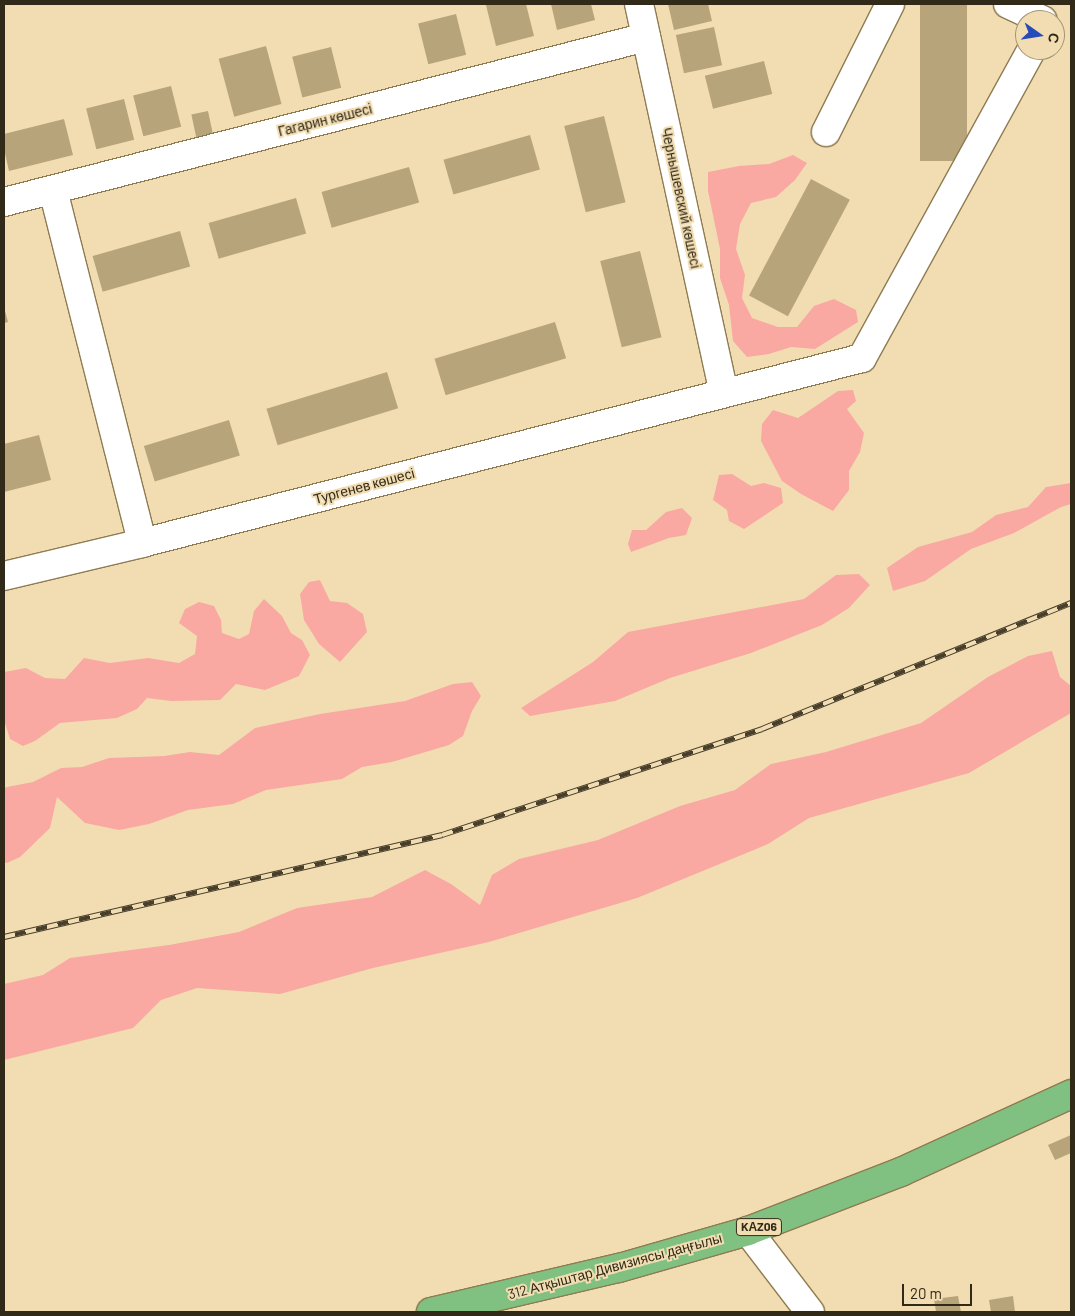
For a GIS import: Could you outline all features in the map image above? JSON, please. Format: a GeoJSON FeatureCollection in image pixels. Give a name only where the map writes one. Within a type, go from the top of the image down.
{"type":"FeatureCollection","features":[{"type":"Feature","properties":{"kind":"highway","name":"312 Атқыштар Дивизиясы даңғылы"},"geometry":{"type":"LineString","coordinates":[[432,1312],[619,1268],[748,1231],[901,1172],[1071,1094]]}},
{"type":"Feature","properties":{"kind":"street","name":"Чернышевский көшесі"},"geometry":{"type":"LineString","coordinates":[[639,4],[724,393]]}},
{"type":"Feature","properties":{"kind":"street"},"geometry":{"type":"LineString","coordinates":[[826,132],[890,4]]}},
{"type":"Feature","properties":{"kind":"street"},"geometry":{"type":"LineString","coordinates":[[1008,4],[1021,10]]}},
{"type":"Feature","properties":{"kind":"street","name":"Гагарин көшесі"},"geometry":{"type":"LineString","coordinates":[[4,202],[646,37]]}},
{"type":"Feature","properties":{"kind":"street","name":"Тургенев көшесі"},"geometry":{"type":"LineString","coordinates":[[4,576],[142,544],[862,358],[1026,60]]}},
{"type":"Feature","properties":{"kind":"street"},"geometry":{"type":"LineString","coordinates":[[53,190],[142,544]]}},
{"type":"Feature","properties":{"kind":"street"},"geometry":{"type":"LineString","coordinates":[[748,1231],[810,1312]]}},
{"type":"Feature","properties":{"kind":"shaded area"},"geometry":{"type":"Polygon","coordinates":[[[793,155],[807,163],[795,180],[776,197],[751,203],[740,224],[736,249],[745,275],[742,298],[752,318],[778,327],[797,327],[814,306],[834,299],[856,310],[858,322],[815,349],[791,347],[769,354],[747,357],[733,341],[729,305],[720,278],[720,249],[708,191],[708,172],[739,166],[769,164],[793,155]]]}},
{"type":"Feature","properties":{"kind":"shaded area"},"geometry":{"type":"Polygon","coordinates":[[[853,390],[856,401],[847,409],[864,433],[860,452],[849,471],[849,490],[833,511],[801,494],[782,481],[761,441],[762,424],[773,410],[798,418],[838,391],[853,390]]]}},
{"type":"Feature","properties":{"kind":"shaded area"},"geometry":{"type":"Polygon","coordinates":[[[732,474],[751,486],[764,483],[781,488],[783,503],[744,529],[729,521],[727,510],[713,500],[719,475],[732,474]]]}},
{"type":"Feature","properties":{"kind":"shaded area"},"geometry":{"type":"Polygon","coordinates":[[[1071,483],[1071,504],[1061,507],[1014,533],[971,549],[925,581],[893,591],[887,568],[918,547],[972,532],[996,515],[1028,507],[1046,487],[1071,483]]]}},
{"type":"Feature","properties":{"kind":"shaded area"},"geometry":{"type":"Polygon","coordinates":[[[682,508],[692,518],[686,535],[669,538],[631,552],[628,544],[632,530],[646,530],[666,512],[682,508]]]}},
{"type":"Feature","properties":{"kind":"shaded area"},"geometry":{"type":"Polygon","coordinates":[[[859,574],[870,585],[849,608],[822,625],[751,653],[670,678],[615,701],[530,716],[521,708],[593,662],[628,632],[804,599],[836,575],[859,574]]]}},
{"type":"Feature","properties":{"kind":"shaded area"},"geometry":{"type":"Polygon","coordinates":[[[320,580],[330,601],[347,603],[363,614],[367,632],[340,662],[319,644],[304,620],[300,594],[309,582],[320,580]]]}},
{"type":"Feature","properties":{"kind":"shaded area"},"geometry":{"type":"Polygon","coordinates":[[[264,599],[282,616],[291,633],[302,640],[310,655],[299,676],[265,690],[236,684],[220,700],[171,701],[147,698],[137,709],[117,718],[60,723],[35,741],[23,746],[10,739],[4,720],[4,672],[26,668],[45,678],[65,679],[84,658],[110,663],[148,658],[179,663],[195,654],[197,636],[179,623],[185,609],[199,602],[214,606],[221,620],[222,633],[239,639],[249,634],[254,611],[264,599]]]}},
{"type":"Feature","properties":{"kind":"shaded area"},"geometry":{"type":"Polygon","coordinates":[[[1052,651],[1060,677],[1071,686],[1071,713],[969,773],[809,818],[768,844],[637,898],[489,942],[373,968],[280,994],[197,988],[161,1000],[133,1028],[4,1060],[4,984],[43,975],[70,958],[169,945],[239,932],[297,908],[372,897],[425,870],[451,884],[480,905],[492,875],[519,859],[598,840],[680,806],[735,790],[771,764],[826,752],[921,723],[988,677],[1028,656],[1052,651]]]}},
{"type":"Feature","properties":{"kind":"shaded area"},"geometry":{"type":"Polygon","coordinates":[[[472,682],[481,696],[472,711],[463,736],[449,745],[392,762],[362,767],[342,779],[266,790],[233,804],[188,810],[149,824],[119,830],[85,823],[57,797],[50,828],[20,857],[7,863],[4,862],[4,788],[33,782],[61,768],[82,767],[109,758],[164,756],[190,752],[219,755],[255,728],[320,714],[405,701],[453,684],[472,682]]]}},
{"type":"Feature","properties":{"kind":"building"},"geometry":{"type":"Polygon","coordinates":[[[526,4],[534,36],[496,46],[486,5],[526,4]]]}},
{"type":"Feature","properties":{"kind":"building"},"geometry":{"type":"Polygon","coordinates":[[[551,4],[591,4],[595,20],[557,30],[551,4]]]}},
{"type":"Feature","properties":{"kind":"building"},"geometry":{"type":"Polygon","coordinates":[[[668,4],[708,4],[712,21],[674,30],[668,4]]]}},
{"type":"Feature","properties":{"kind":"building"},"geometry":{"type":"Polygon","coordinates":[[[920,4],[967,4],[967,161],[920,161],[920,4]]]}},
{"type":"Feature","properties":{"kind":"building"},"geometry":{"type":"Polygon","coordinates":[[[456,14],[466,55],[428,64],[418,23],[456,14]]]}},
{"type":"Feature","properties":{"kind":"building"},"geometry":{"type":"Polygon","coordinates":[[[714,27],[722,65],[684,73],[676,35],[714,27]]]}},
{"type":"Feature","properties":{"kind":"building"},"geometry":{"type":"Polygon","coordinates":[[[266,46],[282,104],[234,117],[219,59],[266,46]]]}},
{"type":"Feature","properties":{"kind":"building"},"geometry":{"type":"Polygon","coordinates":[[[331,47],[341,88],[302,97],[292,57],[331,47]]]}},
{"type":"Feature","properties":{"kind":"building"},"geometry":{"type":"Polygon","coordinates":[[[764,61],[772,94],[713,109],[705,76],[764,61]]]}},
{"type":"Feature","properties":{"kind":"building"},"geometry":{"type":"Polygon","coordinates":[[[171,86],[181,127],[143,136],[133,95],[171,86]]]}},
{"type":"Feature","properties":{"kind":"building"},"geometry":{"type":"Polygon","coordinates":[[[124,99],[134,140],[96,149],[86,108],[124,99]]]}},
{"type":"Feature","properties":{"kind":"building"},"geometry":{"type":"Polygon","coordinates":[[[208,111],[213,134],[196,138],[191,115],[208,111]]]}},
{"type":"Feature","properties":{"kind":"building"},"geometry":{"type":"Polygon","coordinates":[[[604,116],[626,202],[586,212],[564,126],[604,116]]]}},
{"type":"Feature","properties":{"kind":"building"},"geometry":{"type":"Polygon","coordinates":[[[64,119],[73,155],[9,171],[4,149],[4,134],[64,119]]]}},
{"type":"Feature","properties":{"kind":"building"},"geometry":{"type":"Polygon","coordinates":[[[530,135],[540,170],[453,194],[443,160],[530,135]]]}},
{"type":"Feature","properties":{"kind":"building"},"geometry":{"type":"Polygon","coordinates":[[[409,167],[419,203],[332,228],[322,192],[409,167]]]}},
{"type":"Feature","properties":{"kind":"building"},"geometry":{"type":"Polygon","coordinates":[[[811,179],[850,200],[788,316],[749,296],[811,179]]]}},
{"type":"Feature","properties":{"kind":"building"},"geometry":{"type":"Polygon","coordinates":[[[296,198],[306,234],[219,259],[209,223],[296,198]]]}},
{"type":"Feature","properties":{"kind":"building"},"geometry":{"type":"Polygon","coordinates":[[[180,231],[190,267],[103,292],[93,256],[180,231]]]}},
{"type":"Feature","properties":{"kind":"building"},"geometry":{"type":"Polygon","coordinates":[[[640,251],[662,337],[622,347],[600,261],[640,251]]]}},
{"type":"Feature","properties":{"kind":"building"},"geometry":{"type":"Polygon","coordinates":[[[4,307],[8,322],[4,323],[4,307]]]}},
{"type":"Feature","properties":{"kind":"building"},"geometry":{"type":"Polygon","coordinates":[[[555,322],[566,358],[446,395],[435,359],[555,322]]]}},
{"type":"Feature","properties":{"kind":"building"},"geometry":{"type":"Polygon","coordinates":[[[387,372],[398,408],[278,445],[267,409],[387,372]]]}},
{"type":"Feature","properties":{"kind":"building"},"geometry":{"type":"Polygon","coordinates":[[[229,420],[240,455],[155,481],[144,446],[229,420]]]}},
{"type":"Feature","properties":{"kind":"building"},"geometry":{"type":"Polygon","coordinates":[[[39,435],[51,480],[4,492],[4,444],[39,435]]]}},
{"type":"Feature","properties":{"kind":"building"},"geometry":{"type":"Polygon","coordinates":[[[1071,1135],[1071,1153],[1055,1160],[1048,1145],[1071,1135]]]}},
{"type":"Feature","properties":{"kind":"building"},"geometry":{"type":"Polygon","coordinates":[[[958,1296],[961,1312],[936,1312],[934,1299],[958,1296]]]}},
{"type":"Feature","properties":{"kind":"building"},"geometry":{"type":"Polygon","coordinates":[[[1013,1296],[1015,1312],[991,1312],[989,1300],[1013,1296]]]}},
{"type":"Feature","properties":{"kind":"railway"},"geometry":{"type":"LineString","coordinates":[[4,937],[442,835],[762,729],[1071,603]]}}]}
